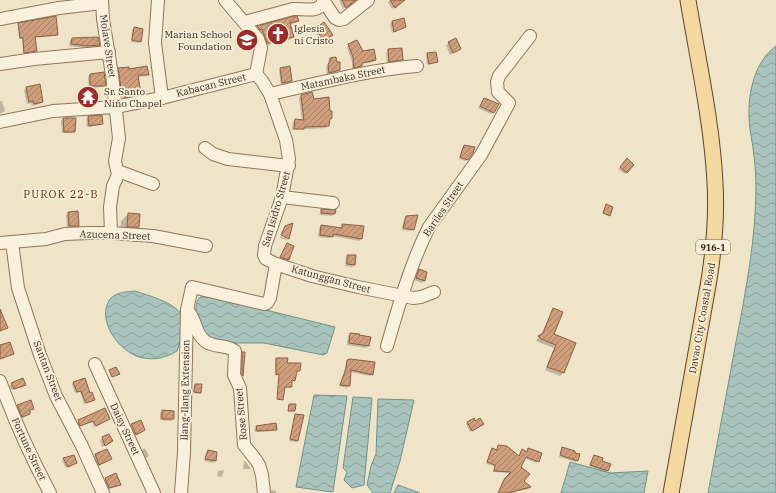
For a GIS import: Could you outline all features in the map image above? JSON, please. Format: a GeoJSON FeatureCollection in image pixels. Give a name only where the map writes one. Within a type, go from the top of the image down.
{"type":"FeatureCollection","features":[{"type":"Feature","properties":{"kind":"main road","name":"Davao City Coastal Road"},"geometry":{"type":"LineString","coordinates":[[671,493],[709,280],[713,255],[716,213],[712,139],[688,0]]}},
{"type":"Feature","properties":{"kind":"street"},"geometry":{"type":"LineString","coordinates":[[158,0],[156,43],[162,98]]}},
{"type":"Feature","properties":{"kind":"street"},"geometry":{"type":"LineString","coordinates":[[225,0],[258,39],[261,48],[256,74]]}},
{"type":"Feature","properties":{"kind":"street"},"geometry":{"type":"LineString","coordinates":[[324,1],[335,18],[338,20],[344,19],[368,0]]}},
{"type":"Feature","properties":{"kind":"street"},"geometry":{"type":"LineString","coordinates":[[245,22],[293,9],[317,9],[321,7],[324,1]]}},
{"type":"Feature","properties":{"kind":"street"},"geometry":{"type":"LineString","coordinates":[[0,19],[102,2]]}},
{"type":"Feature","properties":{"kind":"street","name":"Molave Street"},"geometry":{"type":"LineString","coordinates":[[102,2],[119,138],[115,161],[118,176],[113,186],[110,207],[111,233]]}},
{"type":"Feature","properties":{"kind":"street","name":"Bariles Street"},"geometry":{"type":"LineString","coordinates":[[387,346],[401,296],[422,241],[429,227],[481,155],[509,103],[498,92],[497,82],[499,76],[530,36]]}},
{"type":"Feature","properties":{"kind":"street"},"geometry":{"type":"LineString","coordinates":[[0,64],[34,59],[109,52]]}},
{"type":"Feature","properties":{"kind":"street","name":"Matambaka Street"},"geometry":{"type":"LineString","coordinates":[[270,94],[390,68],[417,66]]}},
{"type":"Feature","properties":{"kind":"street","name":"Kabacan Street"},"geometry":{"type":"LineString","coordinates":[[0,122],[53,111],[115,107],[162,98],[256,74]]}},
{"type":"Feature","properties":{"kind":"street","name":"San Isidro Street"},"geometry":{"type":"LineString","coordinates":[[256,74],[270,94],[286,140],[289,159],[289,166],[282,197],[265,246],[264,255]]}},
{"type":"Feature","properties":{"kind":"street"},"geometry":{"type":"LineString","coordinates":[[205,148],[213,154],[228,159],[289,166]]}},
{"type":"Feature","properties":{"kind":"street"},"geometry":{"type":"LineString","coordinates":[[118,171],[153,184]]}},
{"type":"Feature","properties":{"kind":"street"},"geometry":{"type":"LineString","coordinates":[[282,197],[333,203]]}},
{"type":"Feature","properties":{"kind":"street","name":"Azucena Street"},"geometry":{"type":"LineString","coordinates":[[6,243],[46,239],[65,234],[111,233],[153,236],[206,246]]}},
{"type":"Feature","properties":{"kind":"street","name":"Santan Street"},"geometry":{"type":"LineString","coordinates":[[6,243],[18,288],[40,355],[56,396],[82,446],[103,493]]}},
{"type":"Feature","properties":{"kind":"street","name":"Katunggan Street"},"geometry":{"type":"LineString","coordinates":[[264,255],[269,261],[276,264],[312,276],[358,287],[414,298],[434,292]]}},
{"type":"Feature","properties":{"kind":"street","name":"Ilang-Ilang Extension"},"geometry":{"type":"LineString","coordinates":[[181,493],[184,452],[187,310],[192,287],[261,304],[267,303],[270,298],[276,264]]}},
{"type":"Feature","properties":{"kind":"street","name":"Rose Street"},"geometry":{"type":"LineString","coordinates":[[187,310],[204,341],[211,344],[230,347],[235,351],[234,375],[240,388],[244,445],[259,465],[264,493]]}},
{"type":"Feature","properties":{"kind":"street","name":"Daisy Street"},"geometry":{"type":"LineString","coordinates":[[95,364],[154,493]]}},
{"type":"Feature","properties":{"kind":"street","name":"Fortune Street"},"geometry":{"type":"LineString","coordinates":[[0,381],[32,458],[50,493]]}},
{"type":"Feature","properties":{"kind":"water"},"geometry":{"type":"Polygon","coordinates":[[[776,46],[776,493],[708,493],[750,264],[756,206],[756,182],[749,122],[750,97],[758,68],[769,52],[776,46]]]}},
{"type":"Feature","properties":{"kind":"water"},"geometry":{"type":"Polygon","coordinates":[[[135,291],[165,302],[181,313],[181,338],[177,351],[159,358],[149,359],[139,357],[125,349],[113,336],[106,321],[107,305],[112,297],[118,294],[135,291]]]}},
{"type":"Feature","properties":{"kind":"water"},"geometry":{"type":"Polygon","coordinates":[[[200,297],[213,297],[335,327],[327,353],[323,355],[264,343],[231,343],[207,337],[196,312],[197,302],[200,297]]]}},
{"type":"Feature","properties":{"kind":"water"},"geometry":{"type":"Polygon","coordinates":[[[314,395],[347,396],[333,492],[296,487],[314,395]]]}},
{"type":"Feature","properties":{"kind":"water"},"geometry":{"type":"Polygon","coordinates":[[[353,397],[372,398],[364,485],[352,488],[344,480],[347,472],[343,468],[353,397]]]}},
{"type":"Feature","properties":{"kind":"water"},"geometry":{"type":"Polygon","coordinates":[[[378,399],[414,400],[400,461],[390,493],[373,493],[367,485],[371,466],[376,454],[378,399]]]}},
{"type":"Feature","properties":{"kind":"water"},"geometry":{"type":"Polygon","coordinates":[[[570,462],[610,473],[648,471],[644,493],[561,493],[570,462]]]}},
{"type":"Feature","properties":{"kind":"water"},"geometry":{"type":"Polygon","coordinates":[[[398,485],[420,493],[394,493],[398,485]]]}},
{"type":"Feature","properties":{"kind":"building"},"geometry":{"type":"Polygon","coordinates":[[[342,0],[356,0],[346,8],[342,0]]]}},
{"type":"Feature","properties":{"kind":"building"},"geometry":{"type":"Polygon","coordinates":[[[390,0],[405,0],[395,8],[390,0]]]}},
{"type":"Feature","properties":{"kind":"building"},"geometry":{"type":"Polygon","coordinates":[[[56,16],[58,35],[35,37],[37,51],[24,53],[23,38],[20,38],[18,23],[56,16]]]}},
{"type":"Feature","properties":{"kind":"building"},"geometry":{"type":"Polygon","coordinates":[[[297,16],[299,21],[290,23],[294,37],[267,43],[262,29],[260,30],[257,26],[297,16]]]}},
{"type":"Feature","properties":{"kind":"building"},"geometry":{"type":"Polygon","coordinates":[[[404,18],[406,27],[394,32],[392,21],[404,18]]]}},
{"type":"Feature","properties":{"kind":"building"},"geometry":{"type":"Polygon","coordinates":[[[324,22],[333,35],[323,41],[316,28],[324,22]]]}},
{"type":"Feature","properties":{"kind":"building"},"geometry":{"type":"Polygon","coordinates":[[[134,27],[143,29],[141,42],[132,40],[134,27]]]}},
{"type":"Feature","properties":{"kind":"building"},"geometry":{"type":"Polygon","coordinates":[[[98,37],[100,45],[89,46],[71,44],[72,38],[98,37]]]}},
{"type":"Feature","properties":{"kind":"building"},"geometry":{"type":"Polygon","coordinates":[[[456,38],[461,49],[453,53],[448,42],[456,38]]]}},
{"type":"Feature","properties":{"kind":"building"},"geometry":{"type":"Polygon","coordinates":[[[357,40],[363,51],[374,49],[376,60],[362,63],[362,66],[354,68],[354,60],[348,44],[357,40]]]}},
{"type":"Feature","properties":{"kind":"building"},"geometry":{"type":"Polygon","coordinates":[[[402,48],[403,60],[389,62],[388,49],[402,48]]]}},
{"type":"Feature","properties":{"kind":"building"},"geometry":{"type":"Polygon","coordinates":[[[436,52],[438,62],[429,64],[427,53],[436,52]]]}},
{"type":"Feature","properties":{"kind":"building"},"geometry":{"type":"Polygon","coordinates":[[[336,57],[337,62],[340,62],[340,70],[329,73],[328,64],[330,62],[330,58],[336,57]]]}},
{"type":"Feature","properties":{"kind":"building"},"geometry":{"type":"Polygon","coordinates":[[[147,66],[149,75],[138,75],[141,94],[125,98],[123,87],[121,88],[118,68],[129,67],[129,69],[147,66]]]}},
{"type":"Feature","properties":{"kind":"building"},"geometry":{"type":"Polygon","coordinates":[[[290,66],[292,81],[282,83],[280,68],[290,66]]]}},
{"type":"Feature","properties":{"kind":"building"},"geometry":{"type":"Polygon","coordinates":[[[104,72],[106,86],[90,86],[90,74],[104,72]]]}},
{"type":"Feature","properties":{"kind":"building"},"geometry":{"type":"Polygon","coordinates":[[[40,84],[43,102],[34,104],[33,101],[29,102],[26,87],[40,84]]]}},
{"type":"Feature","properties":{"kind":"building"},"geometry":{"type":"Polygon","coordinates":[[[312,92],[314,99],[329,97],[332,118],[330,119],[329,126],[294,129],[295,119],[304,120],[301,95],[312,92]]]}},
{"type":"Feature","properties":{"kind":"building"},"geometry":{"type":"Polygon","coordinates":[[[484,98],[499,104],[494,113],[480,106],[484,98]]]}},
{"type":"Feature","properties":{"kind":"building"},"geometry":{"type":"Polygon","coordinates":[[[102,115],[103,124],[89,126],[88,116],[102,115]]]}},
{"type":"Feature","properties":{"kind":"building"},"geometry":{"type":"Polygon","coordinates":[[[63,118],[76,118],[75,132],[64,132],[63,118]]]}},
{"type":"Feature","properties":{"kind":"building"},"geometry":{"type":"Polygon","coordinates":[[[464,145],[475,147],[468,160],[460,157],[464,145]]]}},
{"type":"Feature","properties":{"kind":"building"},"geometry":{"type":"Polygon","coordinates":[[[627,158],[634,165],[627,173],[620,167],[627,158]]]}},
{"type":"Feature","properties":{"kind":"building"},"geometry":{"type":"Polygon","coordinates":[[[606,204],[613,207],[610,216],[603,213],[606,204]]]}},
{"type":"Feature","properties":{"kind":"building"},"geometry":{"type":"Polygon","coordinates":[[[321,209],[336,210],[335,214],[321,213],[321,209]]]}},
{"type":"Feature","properties":{"kind":"building"},"geometry":{"type":"Polygon","coordinates":[[[78,211],[79,226],[69,226],[68,212],[78,211]]]}},
{"type":"Feature","properties":{"kind":"building"},"geometry":{"type":"Polygon","coordinates":[[[128,213],[140,214],[139,227],[127,227],[128,213]]]}},
{"type":"Feature","properties":{"kind":"building"},"geometry":{"type":"Polygon","coordinates":[[[418,215],[414,230],[403,228],[406,216],[418,215]]]}},
{"type":"Feature","properties":{"kind":"building"},"geometry":{"type":"Polygon","coordinates":[[[293,223],[289,239],[281,235],[285,226],[293,223]]]}},
{"type":"Feature","properties":{"kind":"building"},"geometry":{"type":"Polygon","coordinates":[[[342,224],[364,226],[362,239],[333,234],[333,237],[320,235],[321,225],[342,228],[342,224]]]}},
{"type":"Feature","properties":{"kind":"building"},"geometry":{"type":"Polygon","coordinates":[[[287,243],[294,246],[289,260],[280,257],[287,243]]]}},
{"type":"Feature","properties":{"kind":"building"},"geometry":{"type":"Polygon","coordinates":[[[347,255],[356,255],[355,265],[347,264],[347,255]]]}},
{"type":"Feature","properties":{"kind":"building"},"geometry":{"type":"Polygon","coordinates":[[[419,269],[427,272],[425,281],[416,278],[419,269]]]}},
{"type":"Feature","properties":{"kind":"building"},"geometry":{"type":"Polygon","coordinates":[[[553,308],[563,312],[554,334],[576,343],[564,373],[547,367],[556,345],[541,339],[538,336],[543,333],[553,308]]]}},
{"type":"Feature","properties":{"kind":"building"},"geometry":{"type":"Polygon","coordinates":[[[0,309],[8,328],[0,331],[0,309]]]}},
{"type":"Feature","properties":{"kind":"building"},"geometry":{"type":"Polygon","coordinates":[[[350,333],[371,337],[369,346],[349,343],[350,333]]]}},
{"type":"Feature","properties":{"kind":"building"},"geometry":{"type":"Polygon","coordinates":[[[10,342],[14,354],[0,359],[0,345],[10,342]]]}},
{"type":"Feature","properties":{"kind":"building"},"geometry":{"type":"Polygon","coordinates":[[[242,352],[245,352],[243,376],[242,374],[242,352]]]}},
{"type":"Feature","properties":{"kind":"building"},"geometry":{"type":"Polygon","coordinates":[[[276,358],[288,358],[287,363],[301,363],[300,371],[297,371],[295,381],[292,380],[292,387],[285,387],[283,400],[277,399],[279,374],[276,375],[276,358]]]}},
{"type":"Feature","properties":{"kind":"building"},"geometry":{"type":"Polygon","coordinates":[[[350,359],[375,362],[373,375],[351,370],[350,386],[340,385],[346,369],[347,360],[350,359]]]}},
{"type":"Feature","properties":{"kind":"building"},"geometry":{"type":"Polygon","coordinates":[[[116,367],[120,374],[112,377],[109,370],[116,367]]]}},
{"type":"Feature","properties":{"kind":"building"},"geometry":{"type":"Polygon","coordinates":[[[23,378],[26,385],[14,389],[11,383],[23,378]]]}},
{"type":"Feature","properties":{"kind":"building"},"geometry":{"type":"Polygon","coordinates":[[[85,378],[90,393],[92,392],[95,400],[86,403],[81,391],[77,392],[73,382],[85,378]]]}},
{"type":"Feature","properties":{"kind":"building"},"geometry":{"type":"Polygon","coordinates":[[[195,384],[202,384],[201,393],[194,392],[195,384]]]}},
{"type":"Feature","properties":{"kind":"building"},"geometry":{"type":"Polygon","coordinates":[[[31,400],[34,409],[30,410],[30,414],[22,417],[17,405],[31,400]]]}},
{"type":"Feature","properties":{"kind":"building"},"geometry":{"type":"Polygon","coordinates":[[[289,404],[296,404],[295,411],[288,411],[289,404]]]}},
{"type":"Feature","properties":{"kind":"building"},"geometry":{"type":"Polygon","coordinates":[[[105,408],[110,419],[96,426],[93,421],[80,426],[78,420],[105,408]]]}},
{"type":"Feature","properties":{"kind":"building"},"geometry":{"type":"Polygon","coordinates":[[[162,410],[174,411],[174,419],[162,419],[162,410]]]}},
{"type":"Feature","properties":{"kind":"building"},"geometry":{"type":"Polygon","coordinates":[[[295,414],[304,415],[298,441],[290,439],[295,414]]]}},
{"type":"Feature","properties":{"kind":"building"},"geometry":{"type":"Polygon","coordinates":[[[474,418],[475,421],[480,418],[484,424],[472,431],[467,422],[474,418]]]}},
{"type":"Feature","properties":{"kind":"building"},"geometry":{"type":"Polygon","coordinates":[[[141,420],[145,430],[136,435],[131,424],[141,420]]]}},
{"type":"Feature","properties":{"kind":"building"},"geometry":{"type":"Polygon","coordinates":[[[276,423],[277,430],[257,431],[256,426],[276,423]]]}},
{"type":"Feature","properties":{"kind":"building"},"geometry":{"type":"Polygon","coordinates":[[[109,434],[113,441],[105,446],[102,437],[109,434]]]}},
{"type":"Feature","properties":{"kind":"building"},"geometry":{"type":"Polygon","coordinates":[[[498,445],[507,446],[519,456],[522,449],[527,452],[528,448],[542,453],[539,462],[526,457],[521,467],[530,474],[524,481],[531,487],[507,493],[498,493],[505,478],[511,472],[494,471],[495,465],[487,462],[492,448],[497,450],[498,445]]]}},
{"type":"Feature","properties":{"kind":"building"},"geometry":{"type":"Polygon","coordinates":[[[562,447],[580,454],[578,461],[560,455],[562,447]]]}},
{"type":"Feature","properties":{"kind":"building"},"geometry":{"type":"Polygon","coordinates":[[[107,449],[112,459],[99,465],[95,454],[107,449]]]}},
{"type":"Feature","properties":{"kind":"building"},"geometry":{"type":"Polygon","coordinates":[[[208,450],[217,452],[216,461],[205,459],[208,450]]]}},
{"type":"Feature","properties":{"kind":"building"},"geometry":{"type":"Polygon","coordinates":[[[74,455],[77,463],[68,467],[63,458],[74,455]]]}},
{"type":"Feature","properties":{"kind":"building"},"geometry":{"type":"Polygon","coordinates":[[[594,455],[603,458],[602,461],[611,464],[608,471],[590,465],[594,455]]]}},
{"type":"Feature","properties":{"kind":"building"},"geometry":{"type":"Polygon","coordinates":[[[116,473],[121,485],[109,488],[105,478],[116,473]]]}},
{"type":"Feature","properties":{"kind":"place","name":"Iglesia ni Cristo"},"geometry":{"type":"Point","coordinates":[278,34]}},
{"type":"Feature","properties":{"kind":"place","name":"Marian School Foundation"},"geometry":{"type":"Point","coordinates":[247,40]}},
{"type":"Feature","properties":{"kind":"place","name":"Sr. Santo Niño Chapel"},"geometry":{"type":"Point","coordinates":[88,97]}},
{"type":"Feature","properties":{"kind":"district","name":"PUROK 22-B"},"geometry":{"type":"Point","coordinates":[61,194]}}]}
